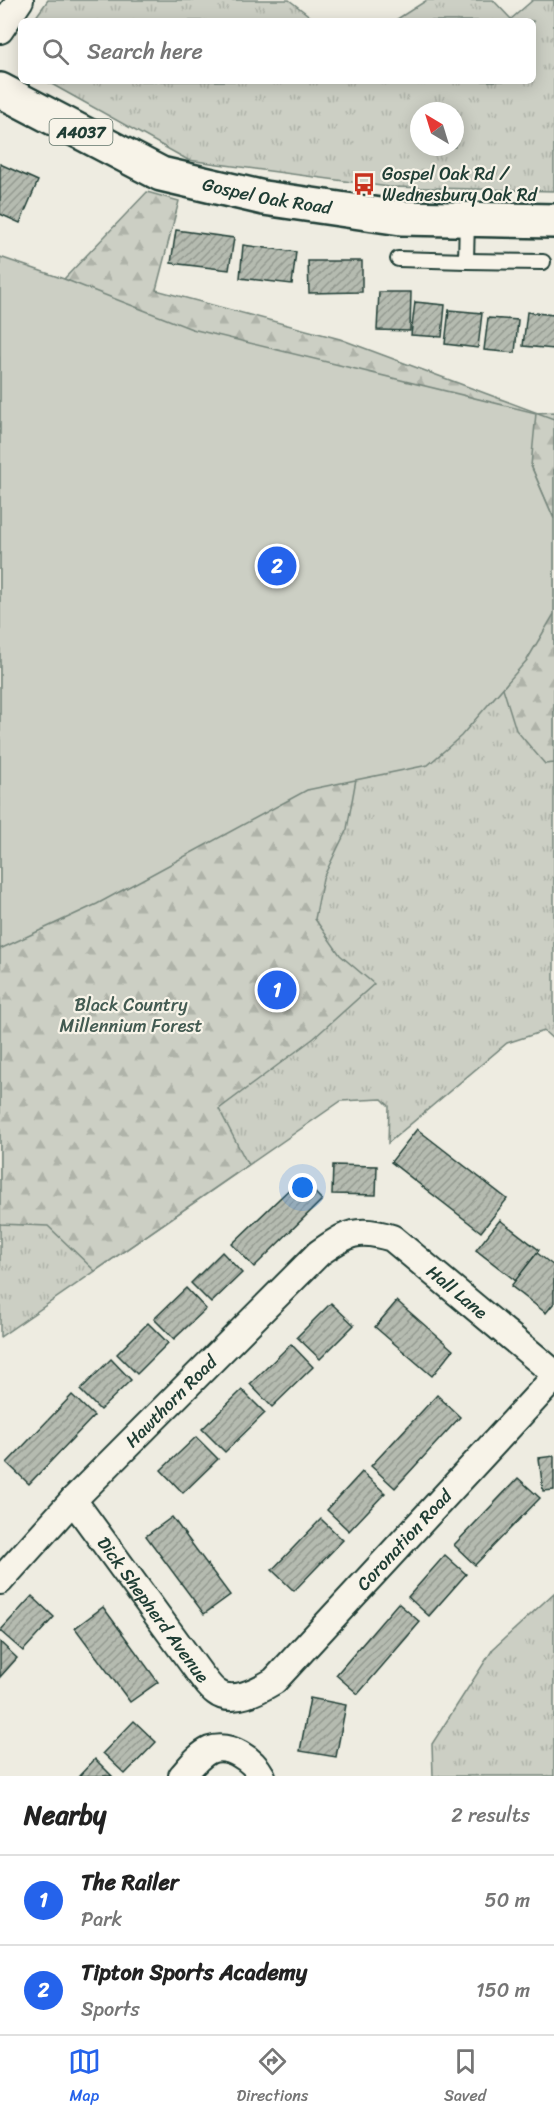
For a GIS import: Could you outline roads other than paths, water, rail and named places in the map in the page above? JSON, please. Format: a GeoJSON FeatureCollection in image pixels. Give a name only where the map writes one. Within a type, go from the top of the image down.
{"type":"FeatureCollection","features":[{"type":"Feature","properties":{"kind":"main road","name":"Gospel Oak Road"},"geometry":{"type":"LineString","coordinates":[[0,90],[161,174],[264,198],[401,218],[554,221]]}},
{"type":"Feature","properties":{"kind":"street"},"geometry":{"type":"LineString","coordinates":[[0,30],[20,0]]}},
{"type":"Feature","properties":{"kind":"street","name":"Hall Lane"},"geometry":{"type":"LineString","coordinates":[[351,1234],[372,1232],[392,1238],[554,1373]]}},
{"type":"Feature","properties":{"kind":"street","name":"Hawthorn Road"},"geometry":{"type":"LineString","coordinates":[[0,1581],[73,1500],[319,1253],[337,1240],[351,1234]]}},
{"type":"Feature","properties":{"kind":"street","name":"Coronation Road"},"geometry":{"type":"LineString","coordinates":[[248,1694],[274,1681],[554,1378]]}},
{"type":"Feature","properties":{"kind":"street","name":"Dick Shepherd Avenue"},"geometry":{"type":"LineString","coordinates":[[73,1500],[200,1674],[217,1693],[230,1697],[248,1694]]}},
{"type":"Feature","properties":{"kind":"street"},"geometry":{"type":"LineString","coordinates":[[182,1776],[200,1757],[211,1750],[224,1748],[240,1755],[259,1771]]}},
{"type":"Feature","properties":{"kind":"lane"},"geometry":{"type":"LineString","coordinates":[[466,261],[467,219]]}},
{"type":"Feature","properties":{"kind":"lane"},"geometry":{"type":"LineString","coordinates":[[398,259],[543,262]]}},
{"type":"Feature","properties":{"kind":"place","name":"Gospel Oak Rd / Wednesbury Oak Rd"},"geometry":{"type":"Point","coordinates":[364,184]}},
{"type":"Feature","properties":{"kind":"place","name":"Tipton Sports Academy"},"geometry":{"type":"Point","coordinates":[277,566]}},
{"type":"Feature","properties":{"kind":"place","name":"The Railer"},"geometry":{"type":"Point","coordinates":[277,990]}},
{"type":"Feature","properties":{"kind":"park label","name":"Black Country Millennium Forest"},"geometry":{"type":"Point","coordinates":[131,1015]}}]}
